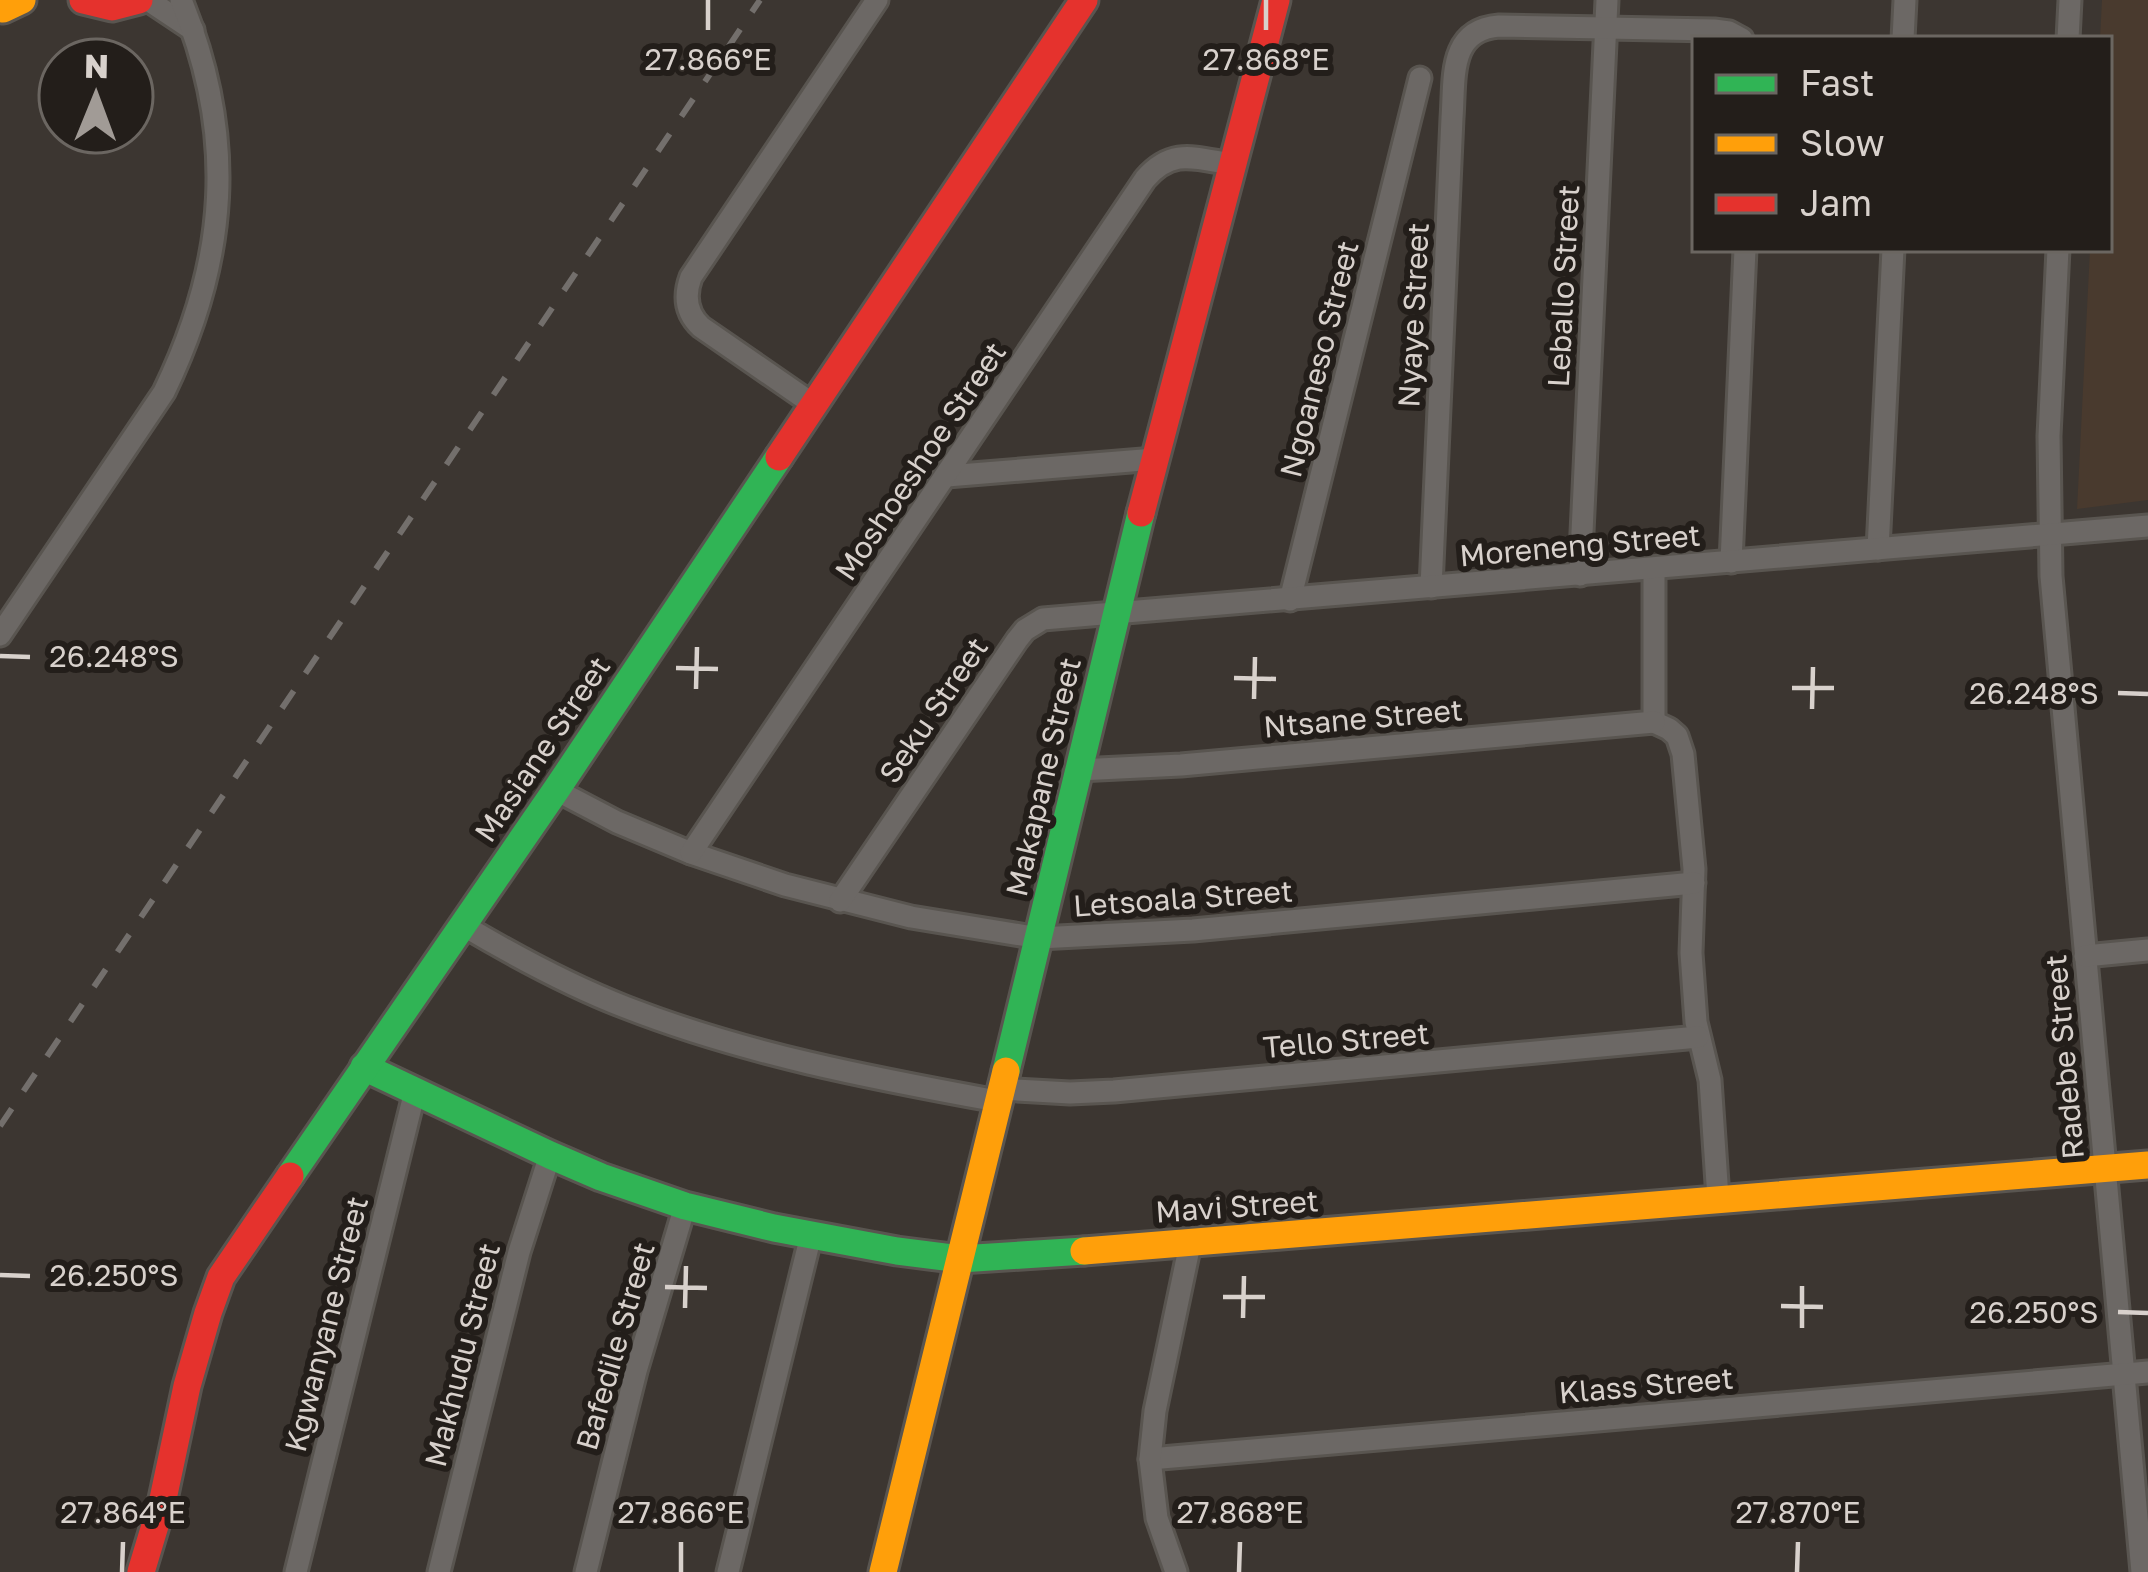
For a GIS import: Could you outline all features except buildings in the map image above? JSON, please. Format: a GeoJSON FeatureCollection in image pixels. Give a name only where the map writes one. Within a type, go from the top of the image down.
{"type":"FeatureCollection","features":[{"type":"Feature","properties":{"kind":"street"},"geometry":{"type":"LineString","coordinates":[[83,0],[112,7],[139,0]]}},
{"type":"Feature","properties":{"kind":"street"},"geometry":{"type":"LineString","coordinates":[[148,0],[193,31]]}},
{"type":"Feature","properties":{"kind":"street"},"geometry":{"type":"LineString","coordinates":[[0,635],[164,392],[198,308],[216,225],[218,180],[211,96],[181,0]]}},
{"type":"Feature","properties":{"kind":"street"},"geometry":{"type":"LineString","coordinates":[[814,405],[701,327],[689,313],[687,289],[877,0]]}},
{"type":"Feature","properties":{"kind":"street","name":"Masiane Street"},"geometry":{"type":"LineString","coordinates":[[141,1572],[196,1349],[221,1277],[556,790],[1084,0]]}},
{"type":"Feature","properties":{"kind":"street","name":"Makapane Street"},"geometry":{"type":"LineString","coordinates":[[883,1572],[1115,614],[1276,0]]}},
{"type":"Feature","properties":{"kind":"street","name":"Leballo Street"},"geometry":{"type":"LineString","coordinates":[[1580,575],[1607,0]]}},
{"type":"Feature","properties":{"kind":"street"},"geometry":{"type":"LineString","coordinates":[[1904,36],[1905,0]]}},
{"type":"Feature","properties":{"kind":"street"},"geometry":{"type":"LineString","coordinates":[[2068,36],[2070,0]]}},
{"type":"Feature","properties":{"kind":"street","name":"Nyaye Street"},"geometry":{"type":"LineString","coordinates":[[1431,587],[1452,118],[1462,45],[1474,31],[1485,27],[1605,29]]}},
{"type":"Feature","properties":{"kind":"street"},"geometry":{"type":"LineString","coordinates":[[1605,29],[1714,30],[1734,36]]}},
{"type":"Feature","properties":{"kind":"street","name":"Ngoaneso Street"},"geometry":{"type":"LineString","coordinates":[[1289,599],[1420,78]]}},
{"type":"Feature","properties":{"kind":"street"},"geometry":{"type":"LineString","coordinates":[[1406,132],[1423,123],[1452,118]]}},
{"type":"Feature","properties":{"kind":"street","name":"Moshoeshoe Street"},"geometry":{"type":"LineString","coordinates":[[691,854],[1155,167],[1177,157],[1231,164]]}},
{"type":"Feature","properties":{"kind":"street"},"geometry":{"type":"LineString","coordinates":[[1731,562],[1745,252]]}},
{"type":"Feature","properties":{"kind":"street"},"geometry":{"type":"LineString","coordinates":[[1878,549],[1893,252]]}},
{"type":"Feature","properties":{"kind":"street","name":"Radebe Street"},"geometry":{"type":"LineString","coordinates":[[2058,252],[2049,536],[2104,1169],[2137,1373],[2142,1572]]}},
{"type":"Feature","properties":{"kind":"street"},"geometry":{"type":"LineString","coordinates":[[947,476],[1155,458]]}},
{"type":"Feature","properties":{"kind":"street","name":"Moreneng Street"},"geometry":{"type":"LineString","coordinates":[[1115,614],[2148,526]]}},
{"type":"Feature","properties":{"kind":"street"},"geometry":{"type":"LineString","coordinates":[[1654,570],[1654,722],[1676,736],[1683,754],[1694,884],[1691,953],[1698,1037],[1710,1080],[1718,1198]]}},
{"type":"Feature","properties":{"kind":"street","name":"Seku Street"},"geometry":{"type":"LineString","coordinates":[[840,901],[1024,630],[1043,620],[1115,614]]}},
{"type":"Feature","properties":{"kind":"street","name":"Ntsane Street"},"geometry":{"type":"LineString","coordinates":[[1078,770],[1654,722]]}},
{"type":"Feature","properties":{"kind":"street","name":"Letsoala Street"},"geometry":{"type":"LineString","coordinates":[[556,790],[691,854],[840,901],[1039,938],[1193,930],[1694,884]]}},
{"type":"Feature","properties":{"kind":"street"},"geometry":{"type":"LineString","coordinates":[[1667,886],[1692,927]]}},
{"type":"Feature","properties":{"kind":"street","name":"Tello Street"},"geometry":{"type":"LineString","coordinates":[[461,924],[586,990],[676,1025],[817,1066],[999,1095],[1114,1091],[1698,1037]]}},
{"type":"Feature","properties":{"kind":"street"},"geometry":{"type":"LineString","coordinates":[[2085,956],[2148,950]]}},
{"type":"Feature","properties":{"kind":"street","name":"Mavi Street"},"geometry":{"type":"LineString","coordinates":[[364,1067],[550,1155],[686,1206],[811,1235],[960,1259],[2148,1165]]}},
{"type":"Feature","properties":{"kind":"street","name":"Kgwanyane Street"},"geometry":{"type":"LineString","coordinates":[[296,1572],[415,1091]]}},
{"type":"Feature","properties":{"kind":"street","name":"Makhudu Street"},"geometry":{"type":"LineString","coordinates":[[439,1572],[519,1252],[550,1155]]}},
{"type":"Feature","properties":{"kind":"street","name":"Bafedile Street"},"geometry":{"type":"LineString","coordinates":[[586,1572],[636,1371],[686,1206]]}},
{"type":"Feature","properties":{"kind":"street"},"geometry":{"type":"LineString","coordinates":[[728,1572],[811,1235]]}},
{"type":"Feature","properties":{"kind":"street"},"geometry":{"type":"LineString","coordinates":[[1175,1572],[1157,1518],[1150,1459],[1155,1411],[1190,1244]]}},
{"type":"Feature","properties":{"kind":"street","name":"Klass Street"},"geometry":{"type":"LineString","coordinates":[[1150,1459],[2137,1373]]}},
{"type":"Feature","properties":{"kind":"shaded area"},"geometry":{"type":"Polygon","coordinates":[[[2102,0],[2148,0],[2148,500],[2077,509],[2090,252],[2112,252],[2112,36],[2100,36],[2102,0]]]}},
{"type":"Feature","properties":{"kind":"railway"},"geometry":{"type":"LineString","coordinates":[[0,1126],[760,0]]}},
{"type":"Feature","properties":{"kind":"traffic: fast"},"geometry":{"type":"LineString","coordinates":[[290,1176],[779,457]]}},
{"type":"Feature","properties":{"kind":"traffic: fast"},"geometry":{"type":"LineString","coordinates":[[1006,1071],[1141,513]]}},
{"type":"Feature","properties":{"kind":"traffic: fast"},"geometry":{"type":"LineString","coordinates":[[364,1067],[550,1155],[685,1206],[774,1228],[960,1259],[1084,1251]]}},
{"type":"Feature","properties":{"kind":"traffic: slow"},"geometry":{"type":"LineString","coordinates":[[3,9],[22,0]]}},
{"type":"Feature","properties":{"kind":"traffic: slow"},"geometry":{"type":"LineString","coordinates":[[883,1572],[1006,1071]]}},
{"type":"Feature","properties":{"kind":"traffic: slow"},"geometry":{"type":"LineString","coordinates":[[1084,1251],[2148,1165]]}},
{"type":"Feature","properties":{"kind":"traffic: jam"},"geometry":{"type":"LineString","coordinates":[[83,0],[112,7],[139,0]]}},
{"type":"Feature","properties":{"kind":"traffic: jam"},"geometry":{"type":"LineString","coordinates":[[779,457],[1084,0]]}},
{"type":"Feature","properties":{"kind":"traffic: jam"},"geometry":{"type":"LineString","coordinates":[[1141,513],[1276,0]]}},
{"type":"Feature","properties":{"kind":"traffic: jam"},"geometry":{"type":"LineString","coordinates":[[141,1572],[163,1499],[187,1386],[221,1277],[290,1176]]}}]}
